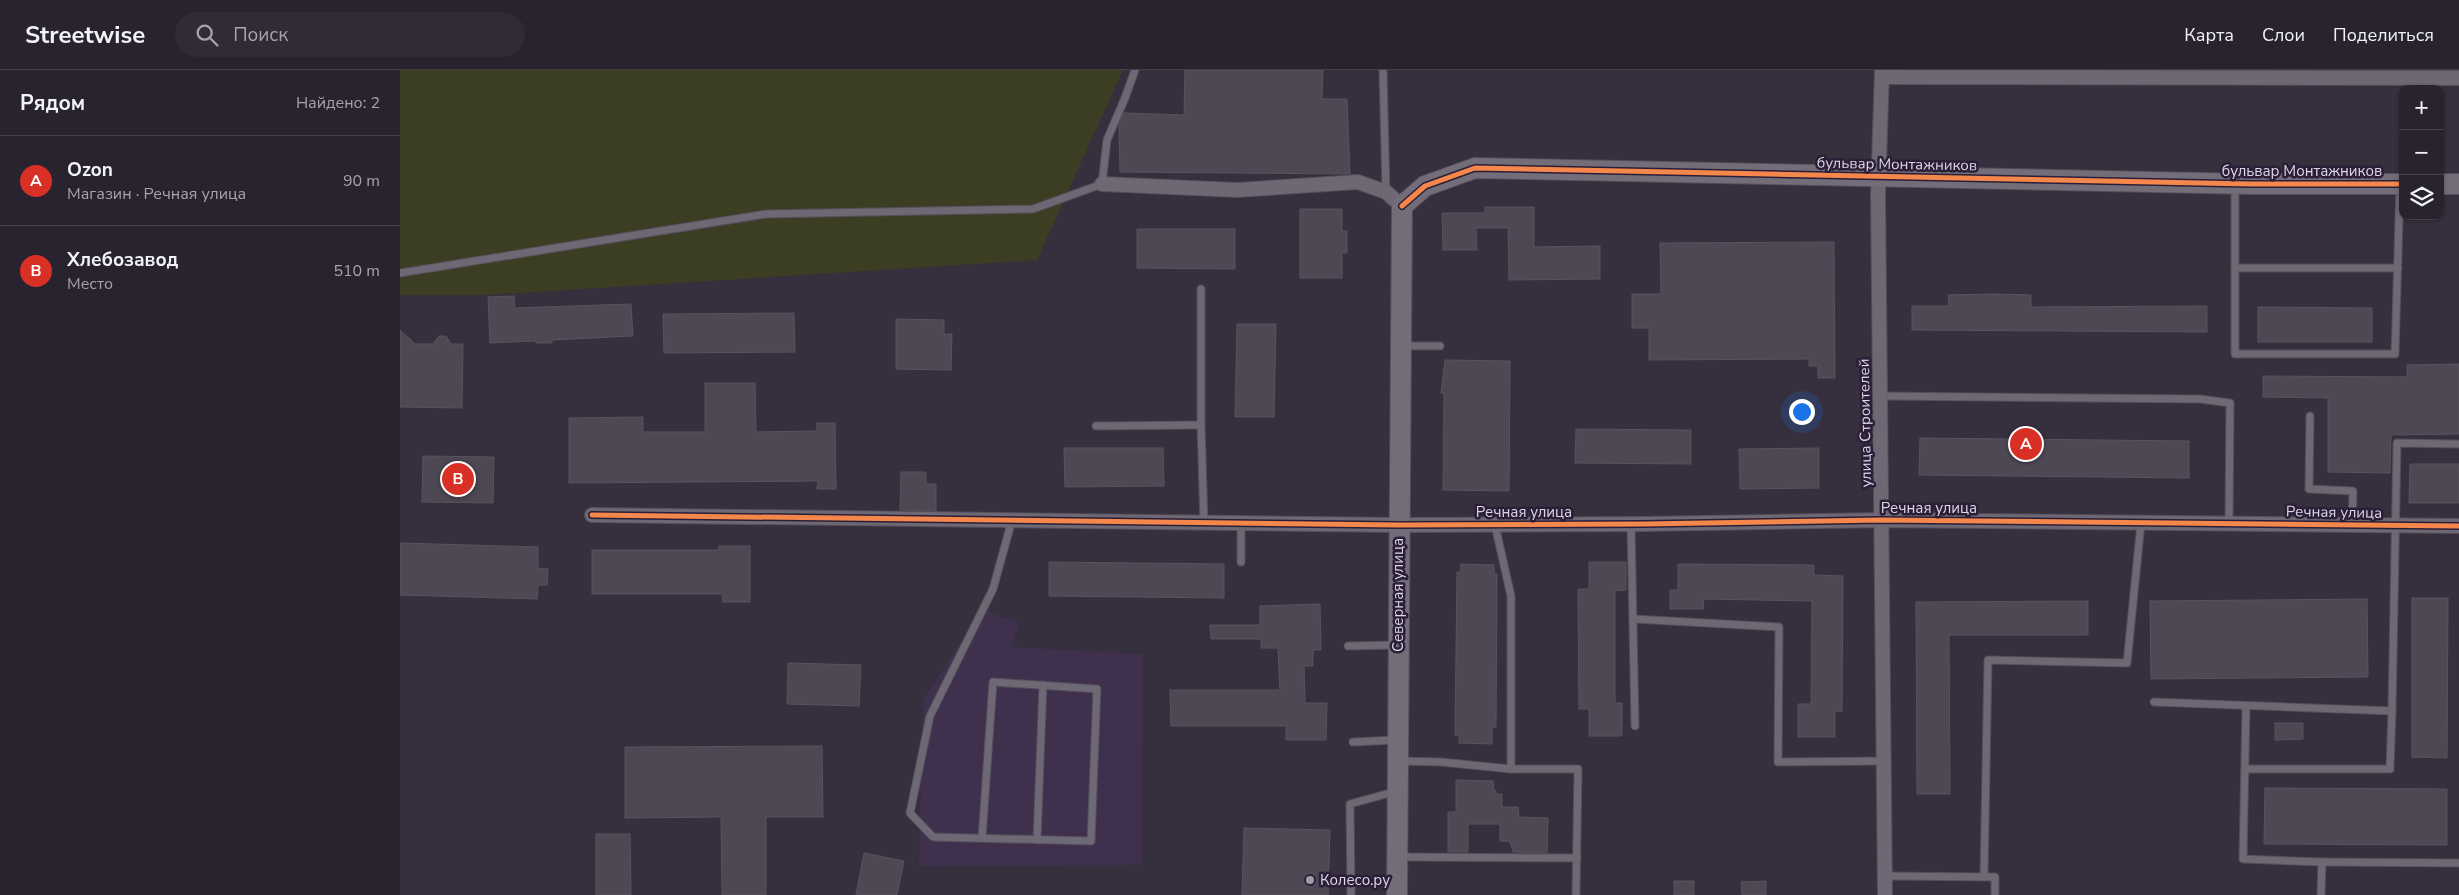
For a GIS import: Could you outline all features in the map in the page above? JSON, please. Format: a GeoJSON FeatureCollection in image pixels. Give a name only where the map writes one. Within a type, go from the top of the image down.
{"type":"FeatureCollection","features":[{"type":"Feature","properties":{"kind":"street"},"geometry":{"type":"LineString","coordinates":[[1882,74],[2459,78]]}},
{"type":"Feature","properties":{"kind":"street","name":"улица Строителей"},"geometry":{"type":"LineString","coordinates":[[1882,74],[1879,176],[1885,895]]}},
{"type":"Feature","properties":{"kind":"street","name":"бульвар Монтажников"},"geometry":{"type":"LineString","coordinates":[[1402,206],[1425,186],[1476,168],[2235,183],[2399,184]]}},
{"type":"Feature","properties":{"kind":"street"},"geometry":{"type":"LineString","coordinates":[[1102,184],[1237,190],[1358,182],[1386,192],[1402,206]]}},
{"type":"Feature","properties":{"kind":"street"},"geometry":{"type":"LineString","coordinates":[[2444,184],[2459,184]]}},
{"type":"Feature","properties":{"kind":"street","name":"Северная улица"},"geometry":{"type":"LineString","coordinates":[[1397,895],[1398,525],[1402,206]]}},
{"type":"Feature","properties":{"kind":"street","name":"Речная улица"},"geometry":{"type":"LineString","coordinates":[[592,515],[1398,525],[1881,520],[2459,526]]}},
{"type":"Feature","properties":{"kind":"lane"},"geometry":{"type":"LineString","coordinates":[[400,274],[766,214],[1033,209],[1102,184],[1107,140],[1135,70]]}},
{"type":"Feature","properties":{"kind":"lane"},"geometry":{"type":"LineString","coordinates":[[1383,70],[1386,192]]}},
{"type":"Feature","properties":{"kind":"lane"},"geometry":{"type":"LineString","coordinates":[[2235,183],[2235,354],[2395,354],[2400,220]]}},
{"type":"Feature","properties":{"kind":"lane"},"geometry":{"type":"LineString","coordinates":[[2235,268],[2398,268]]}},
{"type":"Feature","properties":{"kind":"lane"},"geometry":{"type":"LineString","coordinates":[[1201,288],[1201,425],[1204,522]]}},
{"type":"Feature","properties":{"kind":"lane"},"geometry":{"type":"LineString","coordinates":[[1400,346],[1440,346]]}},
{"type":"Feature","properties":{"kind":"lane"},"geometry":{"type":"LineString","coordinates":[[1881,396],[2200,399],[2230,403],[2229,524]]}},
{"type":"Feature","properties":{"kind":"lane"},"geometry":{"type":"LineString","coordinates":[[2310,416],[2309,489],[2353,491],[2352,524]]}},
{"type":"Feature","properties":{"kind":"lane"},"geometry":{"type":"LineString","coordinates":[[1096,426],[1201,425]]}},
{"type":"Feature","properties":{"kind":"lane"},"geometry":{"type":"LineString","coordinates":[[2245,769],[2390,768],[2397,442],[2459,444]]}},
{"type":"Feature","properties":{"kind":"lane"},"geometry":{"type":"LineString","coordinates":[[982,838],[993,682],[1097,689],[1091,841],[933,837],[910,813],[930,716],[993,589],[1012,520]]}},
{"type":"Feature","properties":{"kind":"lane"},"geometry":{"type":"LineString","coordinates":[[1241,523],[1242,562]]}},
{"type":"Feature","properties":{"kind":"lane"},"geometry":{"type":"LineString","coordinates":[[1984,877],[1988,660],[2127,663],[2141,523]]}},
{"type":"Feature","properties":{"kind":"lane"},"geometry":{"type":"LineString","coordinates":[[1631,524],[1635,726]]}},
{"type":"Feature","properties":{"kind":"lane"},"geometry":{"type":"LineString","coordinates":[[1495,525],[1511,596],[1510,769]]}},
{"type":"Feature","properties":{"kind":"lane"},"geometry":{"type":"LineString","coordinates":[[1634,619],[1779,627],[1778,762],[1884,761]]}},
{"type":"Feature","properties":{"kind":"lane"},"geometry":{"type":"LineString","coordinates":[[1348,646],[1398,645]]}},
{"type":"Feature","properties":{"kind":"lane"},"geometry":{"type":"LineString","coordinates":[[1037,840],[1043,686]]}},
{"type":"Feature","properties":{"kind":"lane"},"geometry":{"type":"LineString","coordinates":[[2154,702],[2392,712]]}},
{"type":"Feature","properties":{"kind":"lane"},"geometry":{"type":"LineString","coordinates":[[2246,706],[2243,859],[2322,862],[2459,863]]}},
{"type":"Feature","properties":{"kind":"lane"},"geometry":{"type":"LineString","coordinates":[[1353,742],[1398,740]]}},
{"type":"Feature","properties":{"kind":"lane"},"geometry":{"type":"LineString","coordinates":[[1398,761],[1441,762],[1510,769],[1578,769],[1576,895]]}},
{"type":"Feature","properties":{"kind":"lane"},"geometry":{"type":"LineString","coordinates":[[1351,895],[1350,804],[1397,790]]}},
{"type":"Feature","properties":{"kind":"lane"},"geometry":{"type":"LineString","coordinates":[[1398,857],[1577,858]]}},
{"type":"Feature","properties":{"kind":"lane"},"geometry":{"type":"LineString","coordinates":[[2321,895],[2322,862]]}},
{"type":"Feature","properties":{"kind":"lane"},"geometry":{"type":"LineString","coordinates":[[1885,876],[1995,877],[1995,895]]}},
{"type":"Feature","properties":{"kind":"shaded area"},"geometry":{"type":"Polygon","coordinates":[[[982,610],[1019,623],[1011,647],[1143,654],[1142,865],[919,866],[923,700],[982,610]]]}},
{"type":"Feature","properties":{"kind":"green space"},"geometry":{"type":"Polygon","coordinates":[[[400,70],[1123,70],[1037,260],[488,295],[400,295],[400,70]]]}},
{"type":"Feature","properties":{"kind":"building"},"geometry":{"type":"Polygon","coordinates":[[[1185,70],[1323,70],[1322,99],[1347,99],[1350,174],[1120,172],[1119,125],[1124,113],[1184,115],[1185,70]]]}},
{"type":"Feature","properties":{"kind":"building"},"geometry":{"type":"Polygon","coordinates":[[[1485,207],[1534,207],[1534,247],[1600,246],[1600,279],[1509,280],[1508,228],[1476,228],[1477,250],[1443,250],[1442,213],[1485,213],[1485,207]]]}},
{"type":"Feature","properties":{"kind":"building"},"geometry":{"type":"Polygon","coordinates":[[[1300,209],[1342,209],[1342,231],[1347,231],[1347,253],[1342,253],[1342,278],[1300,278],[1300,209]]]}},
{"type":"Feature","properties":{"kind":"building"},"geometry":{"type":"Polygon","coordinates":[[[1137,229],[1235,229],[1235,269],[1137,268],[1137,229]]]}},
{"type":"Feature","properties":{"kind":"building"},"geometry":{"type":"Polygon","coordinates":[[[1834,242],[1835,378],[1818,378],[1818,366],[1809,366],[1809,359],[1649,360],[1649,328],[1632,328],[1632,294],[1661,294],[1660,243],[1834,242]]]}},
{"type":"Feature","properties":{"kind":"building"},"geometry":{"type":"Polygon","coordinates":[[[1948,295],[2031,295],[2031,307],[2207,306],[2207,332],[1912,330],[1912,306],[1949,306],[1948,295]]]}},
{"type":"Feature","properties":{"kind":"building"},"geometry":{"type":"Polygon","coordinates":[[[514,296],[515,308],[631,304],[633,336],[552,340],[552,343],[536,343],[535,341],[490,343],[488,297],[514,296]]]}},
{"type":"Feature","properties":{"kind":"building"},"geometry":{"type":"Polygon","coordinates":[[[2258,307],[2372,308],[2372,342],[2258,342],[2258,307]]]}},
{"type":"Feature","properties":{"kind":"building"},"geometry":{"type":"Polygon","coordinates":[[[794,313],[795,352],[664,353],[663,314],[794,313]]]}},
{"type":"Feature","properties":{"kind":"building"},"geometry":{"type":"Polygon","coordinates":[[[896,319],[944,320],[944,334],[952,334],[951,370],[896,369],[896,319]]]}},
{"type":"Feature","properties":{"kind":"building"},"geometry":{"type":"Polygon","coordinates":[[[1237,324],[1276,324],[1274,417],[1235,417],[1237,324]]]}},
{"type":"Feature","properties":{"kind":"building"},"geometry":{"type":"Polygon","coordinates":[[[400,330],[415,344],[433,344],[439,336],[446,336],[451,344],[463,344],[462,408],[400,407],[400,330]]]}},
{"type":"Feature","properties":{"kind":"building"},"geometry":{"type":"Polygon","coordinates":[[[1445,360],[1510,361],[1509,491],[1443,490],[1444,393],[1441,393],[1445,360]]]}},
{"type":"Feature","properties":{"kind":"building"},"geometry":{"type":"Polygon","coordinates":[[[2459,364],[2459,434],[2391,435],[2390,473],[2328,472],[2328,398],[2263,397],[2263,376],[2407,377],[2407,365],[2459,364]]]}},
{"type":"Feature","properties":{"kind":"building"},"geometry":{"type":"Polygon","coordinates":[[[705,383],[755,383],[756,432],[817,431],[817,423],[835,423],[836,489],[817,489],[818,481],[569,483],[569,418],[643,417],[643,432],[705,432],[705,383]]]}},
{"type":"Feature","properties":{"kind":"building"},"geometry":{"type":"Polygon","coordinates":[[[1576,429],[1691,430],[1691,464],[1575,463],[1576,429]]]}},
{"type":"Feature","properties":{"kind":"building"},"geometry":{"type":"Polygon","coordinates":[[[1920,438],[2189,441],[2189,478],[1919,475],[1920,438]]]}},
{"type":"Feature","properties":{"kind":"building"},"geometry":{"type":"Polygon","coordinates":[[[1064,448],[1163,448],[1164,486],[1065,487],[1064,448]]]}},
{"type":"Feature","properties":{"kind":"building"},"geometry":{"type":"Polygon","coordinates":[[[1819,448],[1819,488],[1740,489],[1739,449],[1819,448]]]}},
{"type":"Feature","properties":{"kind":"building"},"geometry":{"type":"Polygon","coordinates":[[[423,456],[494,457],[493,503],[422,502],[423,456]]]}},
{"type":"Feature","properties":{"kind":"building"},"geometry":{"type":"Polygon","coordinates":[[[2410,464],[2459,464],[2459,503],[2409,503],[2410,464]]]}},
{"type":"Feature","properties":{"kind":"building"},"geometry":{"type":"Polygon","coordinates":[[[901,472],[926,472],[926,484],[936,484],[936,511],[900,510],[901,472]]]}},
{"type":"Feature","properties":{"kind":"building"},"geometry":{"type":"Polygon","coordinates":[[[400,543],[538,547],[538,568],[548,569],[547,585],[538,585],[537,599],[400,595],[400,543]]]}},
{"type":"Feature","properties":{"kind":"building"},"geometry":{"type":"Polygon","coordinates":[[[719,546],[750,546],[750,602],[723,602],[722,594],[592,594],[592,550],[719,550],[719,546]]]}},
{"type":"Feature","properties":{"kind":"building"},"geometry":{"type":"Polygon","coordinates":[[[1049,562],[1224,564],[1224,598],[1049,596],[1049,562]]]}},
{"type":"Feature","properties":{"kind":"building"},"geometry":{"type":"Polygon","coordinates":[[[1589,562],[1626,562],[1626,590],[1615,591],[1615,703],[1622,703],[1622,736],[1589,736],[1589,709],[1579,709],[1578,589],[1589,589],[1589,562]]]}},
{"type":"Feature","properties":{"kind":"building"},"geometry":{"type":"Polygon","coordinates":[[[1461,564],[1494,565],[1494,574],[1497,574],[1496,727],[1492,727],[1492,744],[1459,743],[1459,735],[1455,735],[1457,572],[1460,572],[1461,564]]]}},
{"type":"Feature","properties":{"kind":"building"},"geometry":{"type":"Polygon","coordinates":[[[1678,564],[1814,565],[1814,575],[1843,576],[1842,711],[1835,711],[1835,737],[1798,737],[1798,704],[1811,704],[1812,601],[1704,599],[1703,609],[1670,609],[1670,590],[1678,590],[1678,564]]]}},
{"type":"Feature","properties":{"kind":"building"},"geometry":{"type":"Polygon","coordinates":[[[2412,598],[2448,598],[2447,758],[2412,757],[2412,598]]]}},
{"type":"Feature","properties":{"kind":"building"},"geometry":{"type":"Polygon","coordinates":[[[2367,599],[2368,677],[2151,679],[2150,601],[2367,599]]]}},
{"type":"Feature","properties":{"kind":"building"},"geometry":{"type":"Polygon","coordinates":[[[2088,601],[2088,635],[1949,635],[1950,794],[1917,794],[1916,602],[2088,601]]]}},
{"type":"Feature","properties":{"kind":"building"},"geometry":{"type":"Polygon","coordinates":[[[1320,604],[1321,650],[1313,650],[1313,666],[1304,666],[1305,703],[1327,703],[1326,740],[1286,740],[1286,726],[1171,726],[1170,690],[1280,690],[1278,648],[1261,648],[1261,639],[1211,639],[1210,625],[1260,625],[1260,606],[1320,604]]]}},
{"type":"Feature","properties":{"kind":"building"},"geometry":{"type":"Polygon","coordinates":[[[788,663],[861,665],[859,706],[787,704],[788,663]]]}},
{"type":"Feature","properties":{"kind":"building"},"geometry":{"type":"Polygon","coordinates":[[[2275,723],[2303,723],[2303,739],[2275,740],[2275,723]]]}},
{"type":"Feature","properties":{"kind":"building"},"geometry":{"type":"Polygon","coordinates":[[[822,746],[823,817],[766,817],[766,895],[722,895],[721,817],[625,818],[625,747],[822,746]]]}},
{"type":"Feature","properties":{"kind":"building"},"geometry":{"type":"Polygon","coordinates":[[[1456,780],[1493,781],[1496,794],[1502,794],[1502,807],[1518,807],[1519,817],[1548,818],[1547,853],[1513,852],[1510,841],[1500,841],[1500,824],[1468,824],[1468,852],[1448,852],[1448,812],[1456,812],[1456,780]]]}},
{"type":"Feature","properties":{"kind":"building"},"geometry":{"type":"Polygon","coordinates":[[[2265,788],[2447,789],[2447,845],[2264,844],[2265,788]]]}},
{"type":"Feature","properties":{"kind":"building"},"geometry":{"type":"Polygon","coordinates":[[[1244,828],[1330,830],[1328,895],[1242,895],[1244,828]]]}},
{"type":"Feature","properties":{"kind":"building"},"geometry":{"type":"Polygon","coordinates":[[[596,834],[630,834],[631,895],[596,895],[596,834]]]}},
{"type":"Feature","properties":{"kind":"building"},"geometry":{"type":"Polygon","coordinates":[[[864,853],[904,861],[897,895],[856,895],[864,853]]]}},
{"type":"Feature","properties":{"kind":"building"},"geometry":{"type":"Polygon","coordinates":[[[1674,881],[1694,881],[1694,895],[1674,895],[1674,881]]]}},
{"type":"Feature","properties":{"kind":"building"},"geometry":{"type":"Polygon","coordinates":[[[1766,881],[1766,895],[1742,895],[1741,882],[1766,881]]]}},
{"type":"Feature","properties":{"kind":"cycle path"},"geometry":{"type":"LineString","coordinates":[[1402,206],[1425,186],[1475,168],[2250,184],[2399,184]]}},
{"type":"Feature","properties":{"kind":"cycle path"},"geometry":{"type":"LineString","coordinates":[[592,515],[1399,525],[1644,524],[1881,520],[2459,526]]}},
{"type":"Feature","properties":{"kind":"place","name":"Ozon"},"geometry":{"type":"Point","coordinates":[2026,444]}},
{"type":"Feature","properties":{"kind":"place","name":"Хлебозавод"},"geometry":{"type":"Point","coordinates":[458,479]}},
{"type":"Feature","properties":{"kind":"place","name":"Колесо.ру"},"geometry":{"type":"Point","coordinates":[1310,880]}}]}
